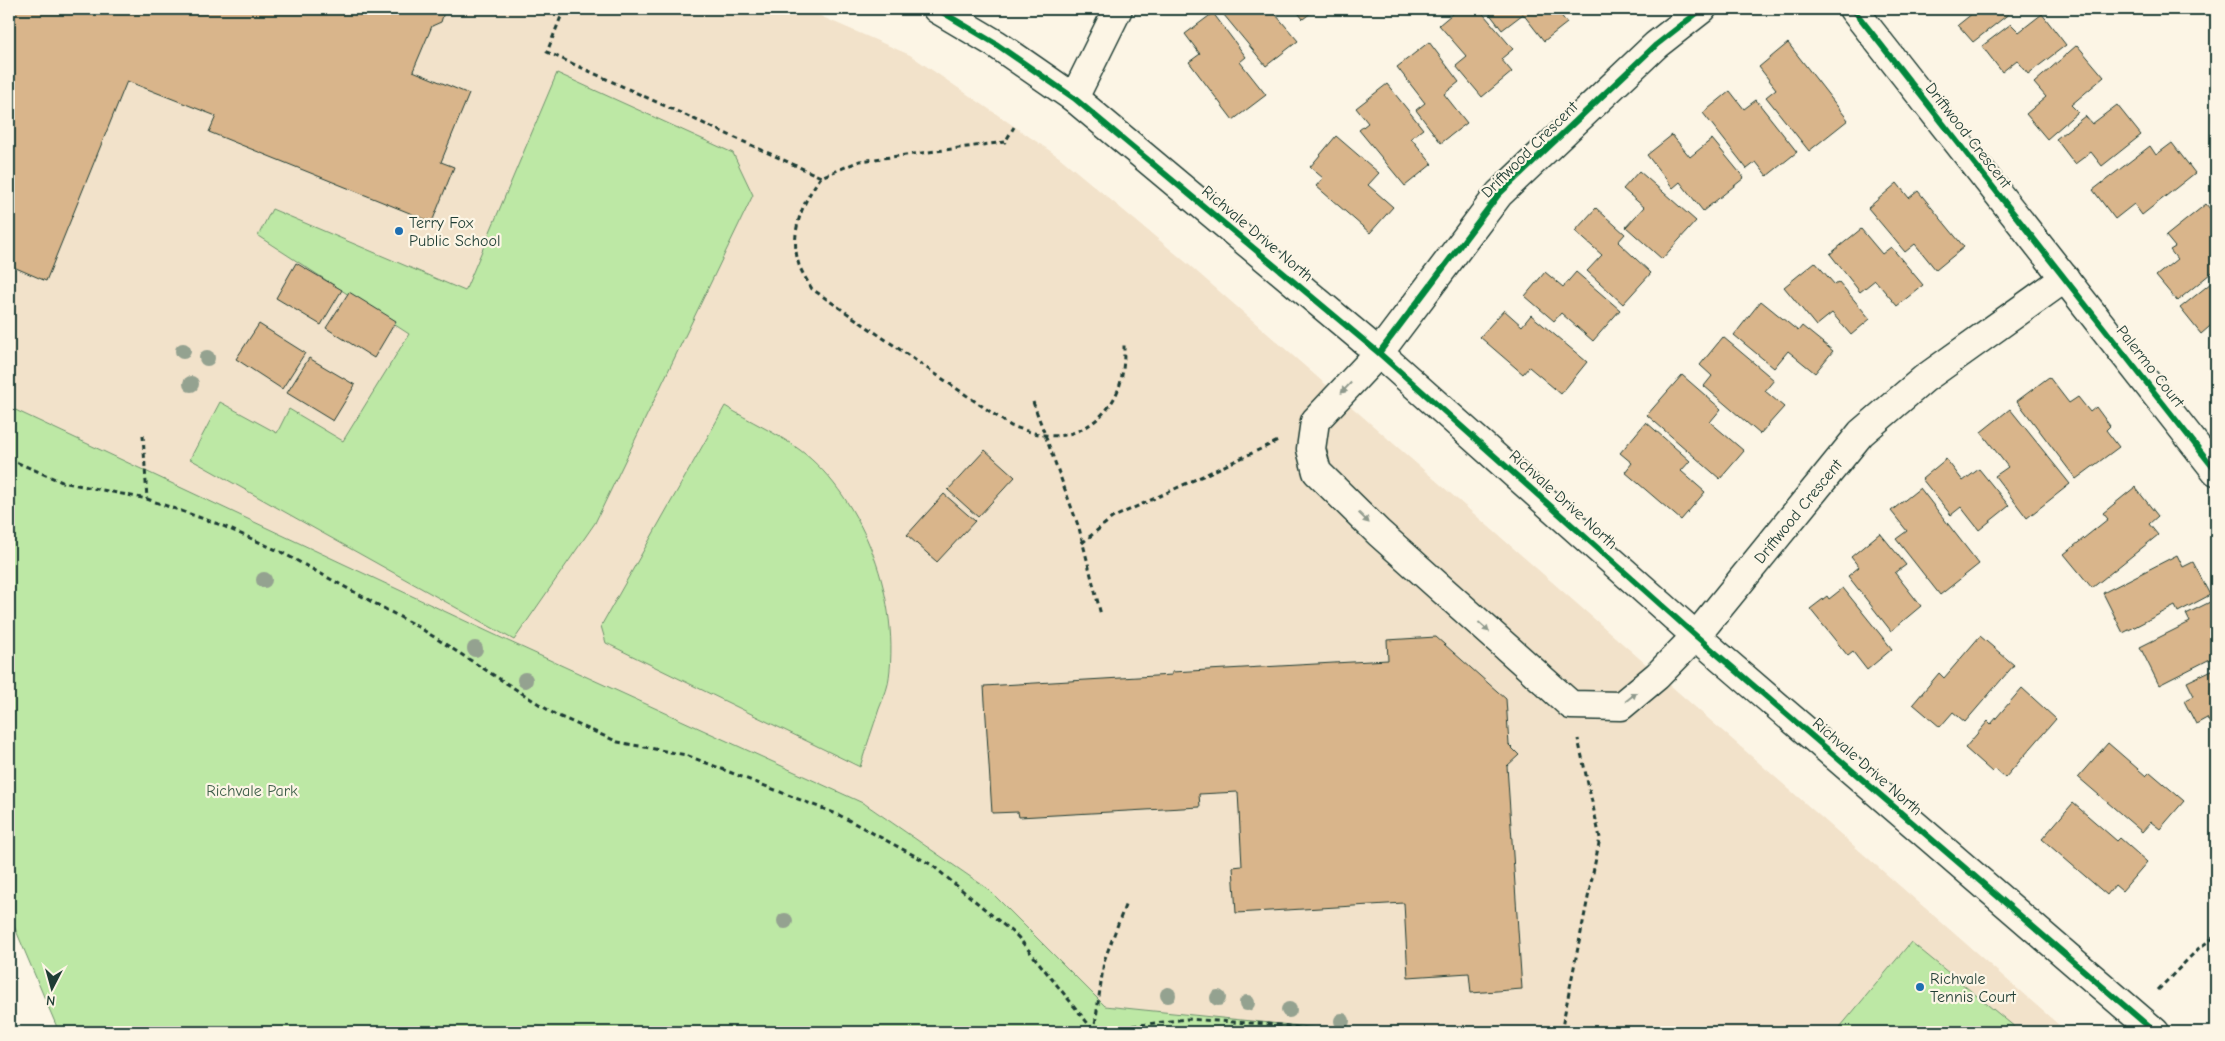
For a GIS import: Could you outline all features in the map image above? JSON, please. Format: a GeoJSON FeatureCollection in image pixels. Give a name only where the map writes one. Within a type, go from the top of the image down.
{"type":"FeatureCollection","features":[{"type":"Feature","properties":{"kind":"street","name":"Richvale Drive North"},"geometry":{"type":"LineString","coordinates":[[937,9],[996,44],[1074,98],[1379,353],[1696,636],[2155,1032]]}},
{"type":"Feature","properties":{"kind":"street"},"geometry":{"type":"LineString","coordinates":[[1074,98],[1118,9]]}},
{"type":"Feature","properties":{"kind":"street","name":"Driftwood Crescent"},"geometry":{"type":"LineString","coordinates":[[1702,9],[1656,45],[1499,194],[1379,353],[1315,421],[1311,449],[1317,472],[1379,533],[1571,705],[1621,706],[1657,676],[1696,636],[1736,589],[1861,433],[1924,379],[2065,278],[1852,9]]}},
{"type":"Feature","properties":{"kind":"street","name":"Palermo Court"},"geometry":{"type":"LineString","coordinates":[[2065,278],[2216,471]]}},
{"type":"Feature","properties":{"kind":"path"},"geometry":{"type":"LineString","coordinates":[[564,9],[547,52],[821,177]]}},
{"type":"Feature","properties":{"kind":"path"},"geometry":{"type":"LineString","coordinates":[[1014,126],[1005,142],[860,161],[821,177],[807,195],[795,230],[799,264],[812,290],[1011,426],[1046,436],[1073,433],[1099,420],[1113,400],[1122,377],[1124,345]]}},
{"type":"Feature","properties":{"kind":"path"},"geometry":{"type":"LineString","coordinates":[[1033,402],[1079,528],[1100,615]]}},
{"type":"Feature","properties":{"kind":"path"},"geometry":{"type":"LineString","coordinates":[[142,435],[147,499]]}},
{"type":"Feature","properties":{"kind":"path"},"geometry":{"type":"LineString","coordinates":[[1082,543],[1112,518],[1283,439]]}},
{"type":"Feature","properties":{"kind":"path"},"geometry":{"type":"LineString","coordinates":[[9,459],[62,482],[147,499],[221,525],[281,552],[420,628],[556,715],[618,742],[686,755],[839,815],[932,865],[1018,937],[1094,1032]]}},
{"type":"Feature","properties":{"kind":"path"},"geometry":{"type":"LineString","coordinates":[[1562,1032],[1600,838],[1571,705]]}},
{"type":"Feature","properties":{"kind":"path"},"geometry":{"type":"LineString","coordinates":[[1094,1032],[1104,961],[1126,903]]}},
{"type":"Feature","properties":{"kind":"path"},"geometry":{"type":"LineString","coordinates":[[2133,1014],[2199,948],[2216,936]]}},
{"type":"Feature","properties":{"kind":"path"},"geometry":{"type":"LineString","coordinates":[[1094,1032],[1186,1018],[1281,1025],[1326,1032]]}},
{"type":"Feature","properties":{"kind":"shaded area"},"geometry":{"type":"Polygon","coordinates":[[[9,9],[804,9],[910,55],[1059,157],[1188,264],[2067,1032],[1358,1032],[1105,1006],[988,889],[865,804],[508,641],[9,407],[9,9]]]}},
{"type":"Feature","properties":{"kind":"green space"},"geometry":{"type":"Polygon","coordinates":[[[557,73],[733,153],[753,195],[595,523],[514,640],[190,459],[220,402],[277,433],[289,409],[343,441],[409,334],[258,236],[272,209],[465,291],[557,73]]]}},
{"type":"Feature","properties":{"kind":"green space"},"geometry":{"type":"Polygon","coordinates":[[[725,406],[791,444],[823,471],[843,496],[860,525],[874,556],[883,588],[889,621],[891,653],[888,684],[860,767],[606,643],[601,626],[725,406]]]}},
{"type":"Feature","properties":{"kind":"green space","name":"Richvale Park"},"geometry":{"type":"Polygon","coordinates":[[[9,407],[508,641],[865,804],[988,889],[1105,1006],[1358,1032],[59,1032],[9,914],[9,407]]]}},
{"type":"Feature","properties":{"kind":"green space","name":"Richvale Tennis Court"},"geometry":{"type":"Polygon","coordinates":[[[1911,942],[2021,1032],[1836,1032],[1911,942]]]}},
{"type":"Feature","properties":{"kind":"building"},"geometry":{"type":"Polygon","coordinates":[[[16,9],[445,9],[441,22],[432,26],[413,71],[469,94],[441,162],[454,167],[432,222],[209,132],[216,116],[127,81],[46,281],[9,265],[9,26],[16,9]]]}},
{"type":"Feature","properties":{"kind":"building"},"geometry":{"type":"Polygon","coordinates":[[[1219,9],[1271,9],[1298,41],[1266,66],[1219,9]]]}},
{"type":"Feature","properties":{"kind":"building"},"geometry":{"type":"Polygon","coordinates":[[[1295,9],[1316,9],[1303,19],[1295,9]]]}},
{"type":"Feature","properties":{"kind":"building"},"geometry":{"type":"Polygon","coordinates":[[[1458,9],[1479,9],[1513,49],[1501,59],[1512,72],[1482,97],[1456,66],[1467,57],[1439,25],[1458,9]]]}},
{"type":"Feature","properties":{"kind":"building"},"geometry":{"type":"Polygon","coordinates":[[[1486,9],[1556,9],[1567,23],[1544,41],[1523,14],[1502,30],[1486,9]]]}},
{"type":"Feature","properties":{"kind":"building"},"geometry":{"type":"Polygon","coordinates":[[[1978,9],[2015,9],[1973,42],[1958,25],[1978,9]]]}},
{"type":"Feature","properties":{"kind":"building"},"geometry":{"type":"Polygon","coordinates":[[[1213,13],[1246,57],[1240,62],[1266,95],[1233,120],[1189,62],[1200,54],[1185,34],[1213,13]]]}},
{"type":"Feature","properties":{"kind":"building"},"geometry":{"type":"Polygon","coordinates":[[[2042,14],[2066,45],[2028,74],[2017,60],[2002,72],[1982,46],[2011,24],[2019,32],[2042,14]]]}},
{"type":"Feature","properties":{"kind":"building"},"geometry":{"type":"Polygon","coordinates":[[[1429,42],[1459,82],[1444,94],[1467,123],[1441,143],[1416,110],[1425,103],[1397,67],[1429,42]]]}},
{"type":"Feature","properties":{"kind":"building"},"geometry":{"type":"Polygon","coordinates":[[[1788,43],[1848,120],[1809,151],[1766,97],[1776,89],[1759,67],[1788,43]]]}},
{"type":"Feature","properties":{"kind":"building"},"geometry":{"type":"Polygon","coordinates":[[[2077,45],[2104,77],[2071,105],[2078,112],[2047,139],[2026,114],[2046,97],[2034,83],[2077,45]]]}},
{"type":"Feature","properties":{"kind":"building"},"geometry":{"type":"Polygon","coordinates":[[[1387,84],[1423,129],[1411,138],[1432,164],[1405,186],[1359,130],[1368,123],[1356,108],[1387,84]]]}},
{"type":"Feature","properties":{"kind":"building"},"geometry":{"type":"Polygon","coordinates":[[[1730,91],[1744,109],[1756,100],[1797,152],[1767,176],[1756,162],[1747,169],[1703,113],[1730,91]]]}},
{"type":"Feature","properties":{"kind":"building"},"geometry":{"type":"Polygon","coordinates":[[[2117,105],[2141,135],[2102,166],[2091,152],[2075,164],[2056,139],[2085,116],[2092,124],[2117,105]]]}},
{"type":"Feature","properties":{"kind":"building"},"geometry":{"type":"Polygon","coordinates":[[[1672,135],[1690,157],[1712,139],[1744,178],[1703,211],[1680,182],[1673,188],[1647,155],[1672,135]]]}},
{"type":"Feature","properties":{"kind":"building"},"geometry":{"type":"Polygon","coordinates":[[[1336,136],[1379,173],[1368,185],[1393,207],[1370,233],[1316,186],[1323,178],[1310,167],[1336,136]]]}},
{"type":"Feature","properties":{"kind":"building"},"geometry":{"type":"Polygon","coordinates":[[[2172,143],[2195,173],[2142,215],[2134,204],[2115,219],[2093,190],[2150,146],[2156,155],[2172,143]]]}},
{"type":"Feature","properties":{"kind":"building"},"geometry":{"type":"Polygon","coordinates":[[[1639,171],[1696,221],[1662,259],[1626,227],[1644,207],[1623,189],[1639,171]]]}},
{"type":"Feature","properties":{"kind":"building"},"geometry":{"type":"Polygon","coordinates":[[[1897,183],[1909,198],[1918,191],[1964,247],[1936,270],[1915,244],[1905,252],[1868,208],[1897,183]]]}},
{"type":"Feature","properties":{"kind":"building"},"geometry":{"type":"Polygon","coordinates":[[[2206,204],[2216,214],[2216,269],[2177,301],[2156,276],[2177,259],[2170,250],[2175,247],[2166,236],[2206,204]]]}},
{"type":"Feature","properties":{"kind":"building"},"geometry":{"type":"Polygon","coordinates":[[[1596,208],[1625,234],[1618,242],[1651,273],[1623,304],[1587,271],[1602,255],[1575,231],[1596,208]]]}},
{"type":"Feature","properties":{"kind":"building"},"geometry":{"type":"Polygon","coordinates":[[[1861,229],[1882,254],[1891,247],[1923,285],[1897,306],[1875,280],[1860,292],[1830,254],[1861,229]]]}},
{"type":"Feature","properties":{"kind":"building"},"geometry":{"type":"Polygon","coordinates":[[[1815,262],[1835,285],[1839,282],[1870,319],[1851,335],[1832,313],[1816,326],[1784,287],[1815,262]]]}},
{"type":"Feature","properties":{"kind":"building"},"geometry":{"type":"Polygon","coordinates":[[[296,263],[342,290],[321,325],[276,298],[296,263]]]}},
{"type":"Feature","properties":{"kind":"building"},"geometry":{"type":"Polygon","coordinates":[[[1545,272],[1563,287],[1576,272],[1620,310],[1593,341],[1561,313],[1554,321],[1525,296],[1545,272]]]}},
{"type":"Feature","properties":{"kind":"building"},"geometry":{"type":"Polygon","coordinates":[[[2216,279],[2216,321],[2201,334],[2180,308],[2216,279]]]}},
{"type":"Feature","properties":{"kind":"building"},"geometry":{"type":"Polygon","coordinates":[[[349,292],[396,321],[374,358],[326,328],[349,292]]]}},
{"type":"Feature","properties":{"kind":"building"},"geometry":{"type":"Polygon","coordinates":[[[1761,301],[1798,331],[1802,326],[1833,351],[1815,373],[1788,351],[1774,368],[1734,335],[1761,301]]]}},
{"type":"Feature","properties":{"kind":"building"},"geometry":{"type":"Polygon","coordinates":[[[1504,310],[1522,326],[1531,315],[1587,362],[1561,394],[1529,367],[1523,374],[1480,337],[1504,310]]]}},
{"type":"Feature","properties":{"kind":"building"},"geometry":{"type":"Polygon","coordinates":[[[259,324],[305,353],[282,389],[236,359],[259,324]]]}},
{"type":"Feature","properties":{"kind":"building"},"geometry":{"type":"Polygon","coordinates":[[[1723,337],[1774,380],[1765,391],[1784,407],[1760,434],[1704,386],[1712,376],[1700,365],[1723,337]]]}},
{"type":"Feature","properties":{"kind":"building"},"geometry":{"type":"Polygon","coordinates":[[[309,358],[355,385],[333,421],[287,393],[309,358]]]}},
{"type":"Feature","properties":{"kind":"building"},"geometry":{"type":"Polygon","coordinates":[[[1682,375],[1721,409],[1710,422],[1744,451],[1720,479],[1647,415],[1682,375]]]}},
{"type":"Feature","properties":{"kind":"building"},"geometry":{"type":"Polygon","coordinates":[[[2049,377],[2069,403],[2078,397],[2090,412],[2096,407],[2110,426],[2106,430],[2119,447],[2076,479],[2017,401],[2049,377]]]}},
{"type":"Feature","properties":{"kind":"building"},"geometry":{"type":"Polygon","coordinates":[[[2010,409],[2070,484],[2027,518],[1995,476],[2008,467],[1981,432],[2010,409]]]}},
{"type":"Feature","properties":{"kind":"building"},"geometry":{"type":"Polygon","coordinates":[[[1646,422],[1690,461],[1681,471],[1705,492],[1681,520],[1625,472],[1632,463],[1620,453],[1646,422]]]}},
{"type":"Feature","properties":{"kind":"building"},"geometry":{"type":"Polygon","coordinates":[[[985,450],[1015,477],[978,517],[948,490],[985,450]]]}},
{"type":"Feature","properties":{"kind":"building"},"geometry":{"type":"Polygon","coordinates":[[[1946,459],[1963,481],[1979,469],[2009,506],[1979,530],[1961,507],[1951,515],[1922,479],[1946,459]]]}},
{"type":"Feature","properties":{"kind":"building"},"geometry":{"type":"Polygon","coordinates":[[[2135,487],[2158,516],[2149,524],[2158,535],[2092,588],[2064,554],[2108,519],[2103,513],[2135,487]]]}},
{"type":"Feature","properties":{"kind":"building"},"geometry":{"type":"Polygon","coordinates":[[[1920,488],[1979,564],[1940,595],[1896,539],[1907,531],[1891,511],[1920,488]]]}},
{"type":"Feature","properties":{"kind":"building"},"geometry":{"type":"Polygon","coordinates":[[[944,494],[975,521],[937,562],[907,535],[944,494]]]}},
{"type":"Feature","properties":{"kind":"building"},"geometry":{"type":"Polygon","coordinates":[[[1880,533],[1906,565],[1895,573],[1921,606],[1891,631],[1848,576],[1859,567],[1851,557],[1880,533]]]}},
{"type":"Feature","properties":{"kind":"building"},"geometry":{"type":"Polygon","coordinates":[[[2177,555],[2183,567],[2193,562],[2210,595],[2178,612],[2175,606],[2123,633],[2103,593],[2177,555]]]}},
{"type":"Feature","properties":{"kind":"building"},"geometry":{"type":"Polygon","coordinates":[[[1843,588],[1892,649],[1867,670],[1853,652],[1848,656],[1810,609],[1827,596],[1829,599],[1843,588]]]}},
{"type":"Feature","properties":{"kind":"building"},"geometry":{"type":"Polygon","coordinates":[[[2216,599],[2216,656],[2159,685],[2140,647],[2190,622],[2186,614],[2216,599]]]}},
{"type":"Feature","properties":{"kind":"building"},"geometry":{"type":"Polygon","coordinates":[[[1980,636],[2014,665],[1965,722],[1953,712],[1940,727],[1913,704],[1939,673],[1944,678],[1980,636]]]}},
{"type":"Feature","properties":{"kind":"building"},"geometry":{"type":"Polygon","coordinates":[[[1436,637],[1506,699],[1509,745],[1519,755],[1507,766],[1522,989],[1471,993],[1469,973],[1408,977],[1404,903],[1236,913],[1233,867],[1242,866],[1238,792],[1199,794],[1200,807],[1019,817],[1018,812],[992,813],[984,686],[1172,675],[1172,672],[1388,660],[1387,640],[1436,637]]]}},
{"type":"Feature","properties":{"kind":"building"},"geometry":{"type":"Polygon","coordinates":[[[2216,668],[2215,733],[2207,718],[2196,724],[2184,701],[2194,696],[2187,682],[2216,668]]]}},
{"type":"Feature","properties":{"kind":"building"},"geometry":{"type":"Polygon","coordinates":[[[2022,688],[2056,719],[2005,778],[1995,769],[1992,772],[1965,748],[1988,721],[1991,724],[2022,688]]]}},
{"type":"Feature","properties":{"kind":"building"},"geometry":{"type":"Polygon","coordinates":[[[2108,743],[2146,776],[2150,772],[2184,801],[2160,829],[2151,822],[2142,832],[2078,777],[2108,743]]]}},
{"type":"Feature","properties":{"kind":"building"},"geometry":{"type":"Polygon","coordinates":[[[2073,803],[2117,841],[2120,838],[2147,862],[2122,891],[2115,885],[2107,895],[2042,839],[2073,803]]]}},
{"type":"Feature","properties":{"kind":"cycle path"},"geometry":{"type":"LineString","coordinates":[[937,9],[996,44],[1074,98],[1379,353],[1696,636],[2155,1032]]}},
{"type":"Feature","properties":{"kind":"cycle path"},"geometry":{"type":"LineString","coordinates":[[1379,353],[1499,194],[1656,45],[1702,9]]}},
{"type":"Feature","properties":{"kind":"cycle path"},"geometry":{"type":"LineString","coordinates":[[1853,9],[2216,471]]}},
{"type":"Feature","properties":{"kind":"place","name":"Terry Fox Public School"},"geometry":{"type":"Point","coordinates":[399,231]}},
{"type":"Feature","properties":{"kind":"place","name":"Richvale Tennis Court"},"geometry":{"type":"Point","coordinates":[1920,987]}}]}
